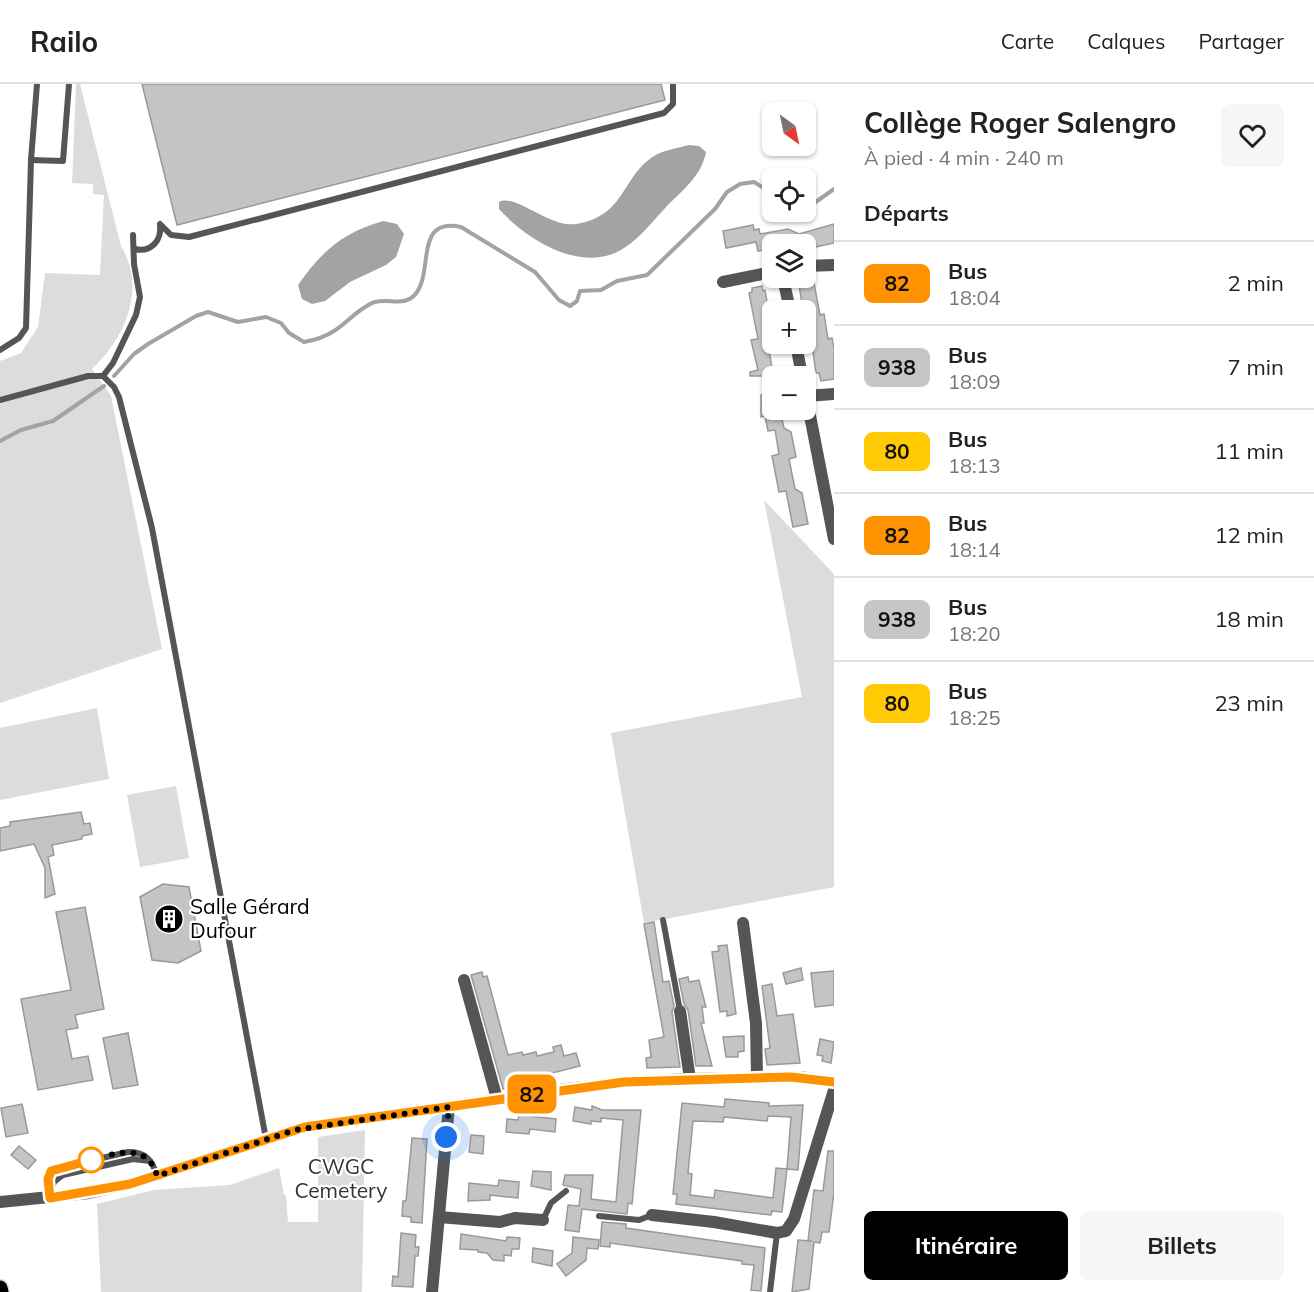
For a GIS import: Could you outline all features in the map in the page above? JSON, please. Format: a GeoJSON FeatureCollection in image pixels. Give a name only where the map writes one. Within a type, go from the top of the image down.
{"type":"FeatureCollection","features":[{"type":"Feature","properties":{"kind":"street"},"geometry":{"type":"LineString","coordinates":[[816,266],[834,265]]}},
{"type":"Feature","properties":{"kind":"street"},"geometry":{"type":"LineString","coordinates":[[723,282],[762,274]]}},
{"type":"Feature","properties":{"kind":"street"},"geometry":{"type":"LineString","coordinates":[[816,395],[834,394]]}},
{"type":"Feature","properties":{"kind":"street"},"geometry":{"type":"LineString","coordinates":[[812,420],[830,499],[834,539]]}},
{"type":"Feature","properties":{"kind":"street"},"geometry":{"type":"LineString","coordinates":[[743,923],[756,1023],[757,1078]]}},
{"type":"Feature","properties":{"kind":"street"},"geometry":{"type":"LineString","coordinates":[[464,980],[497,1099]]}},
{"type":"Feature","properties":{"kind":"street"},"geometry":{"type":"LineString","coordinates":[[680,1011],[690,1079]]}},
{"type":"Feature","properties":{"kind":"street"},"geometry":{"type":"LineString","coordinates":[[0,1202],[108,1190],[305,1127],[497,1099],[624,1082],[800,1077],[834,1082]]}},
{"type":"Feature","properties":{"kind":"street"},"geometry":{"type":"LineString","coordinates":[[652,1215],[714,1222],[777,1233],[786,1231],[792,1223],[834,1090]]}},
{"type":"Feature","properties":{"kind":"street"},"geometry":{"type":"LineString","coordinates":[[432,1292],[449,1107]]}},
{"type":"Feature","properties":{"kind":"street"},"geometry":{"type":"LineString","coordinates":[[439,1217],[500,1222],[515,1218],[543,1220]]}},
{"type":"Feature","properties":{"kind":"lane"},"geometry":{"type":"LineString","coordinates":[[0,350],[19,338],[26,328],[31,159],[37,84]]}},
{"type":"Feature","properties":{"kind":"lane"},"geometry":{"type":"LineString","coordinates":[[31,159],[63,161],[69,84]]}},
{"type":"Feature","properties":{"kind":"lane"},"geometry":{"type":"LineString","coordinates":[[135,249],[142,251],[155,245],[161,234],[160,224],[171,235],[189,237],[664,113],[673,104],[673,84]]}},
{"type":"Feature","properties":{"kind":"lane"},"geometry":{"type":"LineString","coordinates":[[104,377],[114,363],[136,315],[140,297],[134,264],[133,235]]}},
{"type":"Feature","properties":{"kind":"lane"},"geometry":{"type":"LineString","coordinates":[[0,400],[88,376],[104,377],[114,387],[119,398],[152,528],[266,1138]]}},
{"type":"Feature","properties":{"kind":"lane"},"geometry":{"type":"LineString","coordinates":[[663,920],[680,1011]]}},
{"type":"Feature","properties":{"kind":"lane"},"geometry":{"type":"LineString","coordinates":[[50,1198],[49,1176],[59,1167],[128,1152],[141,1154],[150,1161],[157,1176]]}},
{"type":"Feature","properties":{"kind":"lane"},"geometry":{"type":"LineString","coordinates":[[543,1220],[551,1203],[566,1191]]}},
{"type":"Feature","properties":{"kind":"lane"},"geometry":{"type":"LineString","coordinates":[[599,1216],[639,1220],[652,1215]]}},
{"type":"Feature","properties":{"kind":"lane"},"geometry":{"type":"LineString","coordinates":[[770,1292],[777,1233]]}},
{"type":"Feature","properties":{"kind":"green space"},"geometry":{"type":"Polygon","coordinates":[[[76,84],[80,84],[121,246],[129,262],[132,279],[129,312],[123,328],[104,357],[92,369],[111,396],[162,649],[0,703],[0,361],[21,353],[38,327],[45,273],[100,275],[104,195],[93,194],[93,184],[72,183],[76,84]]]}},
{"type":"Feature","properties":{"kind":"green space"},"geometry":{"type":"Polygon","coordinates":[[[764,500],[834,574],[834,887],[644,923],[611,733],[802,697],[764,500]]]}},
{"type":"Feature","properties":{"kind":"green space"},"geometry":{"type":"Polygon","coordinates":[[[97,708],[109,779],[0,800],[0,728],[97,708]]]}},
{"type":"Feature","properties":{"kind":"green space"},"geometry":{"type":"Polygon","coordinates":[[[176,786],[189,858],[140,867],[127,795],[176,786]]]}},
{"type":"Feature","properties":{"kind":"green space","name":"CWGC Cemetery"},"geometry":{"type":"Polygon","coordinates":[[[365,1130],[362,1292],[101,1292],[97,1204],[154,1190],[230,1185],[279,1168],[284,1195],[286,1195],[288,1222],[318,1222],[318,1137],[365,1130]]]}},
{"type":"Feature","properties":{"kind":"shaded area"},"geometry":{"type":"Polygon","coordinates":[[[689,145],[699,146],[706,152],[696,175],[636,239],[624,248],[608,255],[591,258],[574,256],[557,250],[525,232],[499,209],[499,202],[506,201],[514,202],[566,224],[592,220],[614,205],[635,174],[654,156],[689,145]]]}},
{"type":"Feature","properties":{"kind":"shaded area"},"geometry":{"type":"Polygon","coordinates":[[[383,221],[397,224],[404,234],[396,257],[386,265],[350,282],[325,301],[312,304],[302,299],[298,285],[325,253],[356,231],[383,221]]]}},
{"type":"Feature","properties":{"kind":"building"},"geometry":{"type":"Polygon","coordinates":[[[142,84],[661,84],[665,100],[177,225],[142,84]]]}},
{"type":"Feature","properties":{"kind":"building"},"geometry":{"type":"Polygon","coordinates":[[[834,224],[834,243],[816,247],[816,234],[799,234],[834,224]]]}},
{"type":"Feature","properties":{"kind":"building"},"geometry":{"type":"Polygon","coordinates":[[[753,225],[754,230],[759,229],[760,234],[788,229],[799,234],[762,234],[762,250],[758,251],[756,242],[726,248],[723,231],[753,225]]]}},
{"type":"Feature","properties":{"kind":"building"},"geometry":{"type":"Polygon","coordinates":[[[762,286],[767,300],[762,300],[762,354],[770,354],[772,366],[762,366],[762,376],[750,376],[750,372],[758,370],[751,340],[758,339],[749,293],[752,292],[752,288],[762,286]]]}},
{"type":"Feature","properties":{"kind":"building"},"geometry":{"type":"Polygon","coordinates":[[[799,288],[815,288],[820,315],[824,314],[828,339],[832,338],[834,379],[821,381],[819,373],[816,373],[813,354],[816,354],[816,300],[801,300],[799,288]]]}},
{"type":"Feature","properties":{"kind":"building"},"geometry":{"type":"Polygon","coordinates":[[[766,420],[782,420],[784,428],[791,432],[796,457],[789,459],[795,489],[802,493],[808,524],[793,527],[786,491],[779,492],[772,456],[779,454],[775,430],[768,431],[766,420]]]}},
{"type":"Feature","properties":{"kind":"building"},"geometry":{"type":"Polygon","coordinates":[[[81,812],[84,824],[90,823],[92,834],[82,836],[82,839],[52,845],[54,855],[48,857],[55,894],[45,898],[45,868],[34,844],[0,851],[0,828],[10,826],[10,822],[81,812]]]}},
{"type":"Feature","properties":{"kind":"building","name":"Salle Gérard Dufour"},"geometry":{"type":"Polygon","coordinates":[[[163,884],[189,887],[201,951],[178,963],[152,960],[140,897],[163,884]]]}},
{"type":"Feature","properties":{"kind":"building"},"geometry":{"type":"Polygon","coordinates":[[[85,907],[104,1009],[75,1015],[78,1028],[66,1030],[72,1059],[88,1056],[93,1080],[38,1090],[21,999],[71,990],[56,912],[85,907]]]}},
{"type":"Feature","properties":{"kind":"building"},"geometry":{"type":"Polygon","coordinates":[[[654,922],[663,982],[669,981],[674,1006],[672,1012],[680,1067],[647,1068],[646,1058],[651,1057],[649,1040],[664,1037],[644,924],[654,922]]]}},
{"type":"Feature","properties":{"kind":"building"},"geometry":{"type":"Polygon","coordinates":[[[727,945],[736,1014],[727,1016],[727,1011],[720,1012],[712,952],[719,951],[718,946],[727,945]]]}},
{"type":"Feature","properties":{"kind":"building"},"geometry":{"type":"Polygon","coordinates":[[[801,968],[803,980],[786,984],[783,973],[801,968]]]}},
{"type":"Feature","properties":{"kind":"building"},"geometry":{"type":"Polygon","coordinates":[[[834,971],[834,1005],[815,1007],[811,973],[834,971]]]}},
{"type":"Feature","properties":{"kind":"building"},"geometry":{"type":"Polygon","coordinates":[[[482,972],[483,977],[487,976],[508,1055],[536,1052],[537,1056],[554,1052],[553,1047],[561,1045],[564,1056],[576,1053],[580,1066],[524,1080],[526,1085],[503,1089],[471,975],[482,972]]]}},
{"type":"Feature","properties":{"kind":"building"},"geometry":{"type":"Polygon","coordinates":[[[688,977],[689,982],[699,980],[706,1007],[702,1007],[704,1023],[701,1023],[712,1066],[696,1066],[688,1010],[684,1004],[679,979],[688,977]]]}},
{"type":"Feature","properties":{"kind":"building"},"geometry":{"type":"Polygon","coordinates":[[[772,984],[777,1016],[793,1014],[800,1063],[767,1065],[765,1049],[770,1048],[762,986],[772,984]]]}},
{"type":"Feature","properties":{"kind":"building"},"geometry":{"type":"Polygon","coordinates":[[[128,1033],[138,1085],[113,1089],[103,1038],[128,1033]]]}},
{"type":"Feature","properties":{"kind":"building"},"geometry":{"type":"Polygon","coordinates":[[[744,1036],[744,1051],[738,1052],[738,1057],[726,1057],[723,1037],[744,1036]]]}},
{"type":"Feature","properties":{"kind":"building"},"geometry":{"type":"Polygon","coordinates":[[[820,1039],[834,1042],[831,1063],[822,1061],[823,1056],[817,1055],[820,1039]]]}},
{"type":"Feature","properties":{"kind":"building"},"geometry":{"type":"Polygon","coordinates":[[[725,1099],[769,1103],[769,1106],[803,1105],[798,1170],[787,1169],[782,1212],[772,1211],[771,1215],[676,1204],[677,1194],[673,1194],[682,1103],[724,1107],[725,1099]],[[768,1116],[767,1121],[724,1117],[723,1122],[693,1121],[688,1173],[692,1174],[690,1195],[714,1198],[715,1190],[773,1198],[776,1168],[787,1169],[791,1117],[768,1116]]]}},
{"type":"Feature","properties":{"kind":"building"},"geometry":{"type":"Polygon","coordinates":[[[22,1104],[28,1133],[6,1137],[1,1108],[22,1104]]]}},
{"type":"Feature","properties":{"kind":"building"},"geometry":{"type":"Polygon","coordinates":[[[592,1106],[602,1110],[641,1110],[632,1204],[628,1203],[627,1214],[582,1209],[579,1232],[565,1230],[568,1205],[579,1206],[581,1189],[563,1185],[565,1175],[593,1175],[591,1199],[616,1202],[623,1120],[601,1118],[601,1122],[591,1121],[591,1124],[573,1121],[575,1107],[592,1110],[592,1106]]]}},
{"type":"Feature","properties":{"kind":"building"},"geometry":{"type":"Polygon","coordinates":[[[519,1115],[556,1119],[555,1132],[530,1129],[529,1134],[506,1132],[507,1119],[518,1120],[519,1115]]]}},
{"type":"Feature","properties":{"kind":"building"},"geometry":{"type":"Polygon","coordinates":[[[471,1135],[484,1136],[483,1154],[469,1152],[471,1135]]]}},
{"type":"Feature","properties":{"kind":"building"},"geometry":{"type":"Polygon","coordinates":[[[412,1138],[427,1139],[422,1223],[411,1222],[411,1217],[402,1216],[403,1201],[406,1201],[412,1138]]]}},
{"type":"Feature","properties":{"kind":"building"},"geometry":{"type":"Polygon","coordinates":[[[19,1146],[36,1160],[28,1169],[11,1155],[19,1146]]]}},
{"type":"Feature","properties":{"kind":"building"},"geometry":{"type":"Polygon","coordinates":[[[828,1151],[834,1151],[834,1192],[829,1232],[822,1232],[820,1243],[814,1242],[809,1289],[792,1292],[798,1240],[808,1241],[814,1190],[823,1191],[828,1151]]]}},
{"type":"Feature","properties":{"kind":"building"},"geometry":{"type":"Polygon","coordinates":[[[533,1171],[551,1172],[551,1190],[531,1186],[533,1171]]]}},
{"type":"Feature","properties":{"kind":"building"},"geometry":{"type":"Polygon","coordinates":[[[499,1180],[519,1182],[518,1198],[490,1195],[490,1200],[468,1201],[469,1183],[498,1186],[499,1180]]]}},
{"type":"Feature","properties":{"kind":"building"},"geometry":{"type":"Polygon","coordinates":[[[602,1222],[626,1224],[626,1228],[765,1248],[761,1291],[751,1290],[754,1265],[742,1264],[742,1261],[610,1243],[610,1247],[600,1246],[602,1222]]]}},
{"type":"Feature","properties":{"kind":"building"},"geometry":{"type":"Polygon","coordinates":[[[401,1233],[416,1235],[415,1247],[419,1247],[418,1256],[415,1256],[413,1287],[392,1286],[393,1276],[398,1277],[401,1233]]]}},
{"type":"Feature","properties":{"kind":"building"},"geometry":{"type":"Polygon","coordinates":[[[461,1234],[506,1241],[507,1237],[520,1238],[519,1249],[512,1249],[511,1256],[504,1255],[504,1261],[493,1260],[487,1253],[478,1252],[478,1250],[460,1249],[461,1234]]]}},
{"type":"Feature","properties":{"kind":"building"},"geometry":{"type":"Polygon","coordinates":[[[573,1237],[599,1240],[598,1249],[587,1248],[586,1260],[566,1276],[557,1264],[572,1253],[573,1237]]]}},
{"type":"Feature","properties":{"kind":"building"},"geometry":{"type":"Polygon","coordinates":[[[533,1248],[553,1251],[552,1266],[532,1262],[533,1248]]]}},
{"type":"Feature","properties":{"kind":"waterway"},"geometry":{"type":"LineString","coordinates":[[114,376],[134,354],[148,344],[196,316],[208,312],[238,322],[266,317],[281,323],[289,333],[304,342],[331,333],[370,304],[381,301],[408,300],[417,292],[422,282],[431,237],[437,230],[447,226],[461,227],[535,272],[559,300],[570,306],[577,301],[580,291],[601,290],[617,281],[647,275],[715,209],[727,192],[740,184],[754,182],[762,187]]}},
{"type":"Feature","properties":{"kind":"waterway"},"geometry":{"type":"LineString","coordinates":[[816,202],[834,189]]}},
{"type":"Feature","properties":{"kind":"waterway"},"geometry":{"type":"LineString","coordinates":[[0,441],[21,430],[53,421],[104,386]]}},
{"type":"Feature","properties":{"kind":"bus line","name":"82"},"geometry":{"type":"LineString","coordinates":[[91,1160],[51,1171],[48,1179],[50,1198],[96,1192],[130,1184],[305,1127],[624,1082],[791,1077],[834,1082]]}},
{"type":"Feature","properties":{"kind":"place","name":"Salle Gérard Dufour"},"geometry":{"type":"Point","coordinates":[169,919]}},
{"type":"Feature","properties":{"kind":"route"},"geometry":{"type":"LineString","coordinates":[[91,1160],[138,1152],[150,1161],[157,1176],[266,1138],[305,1127],[449,1107],[446,1137]]}}]}
